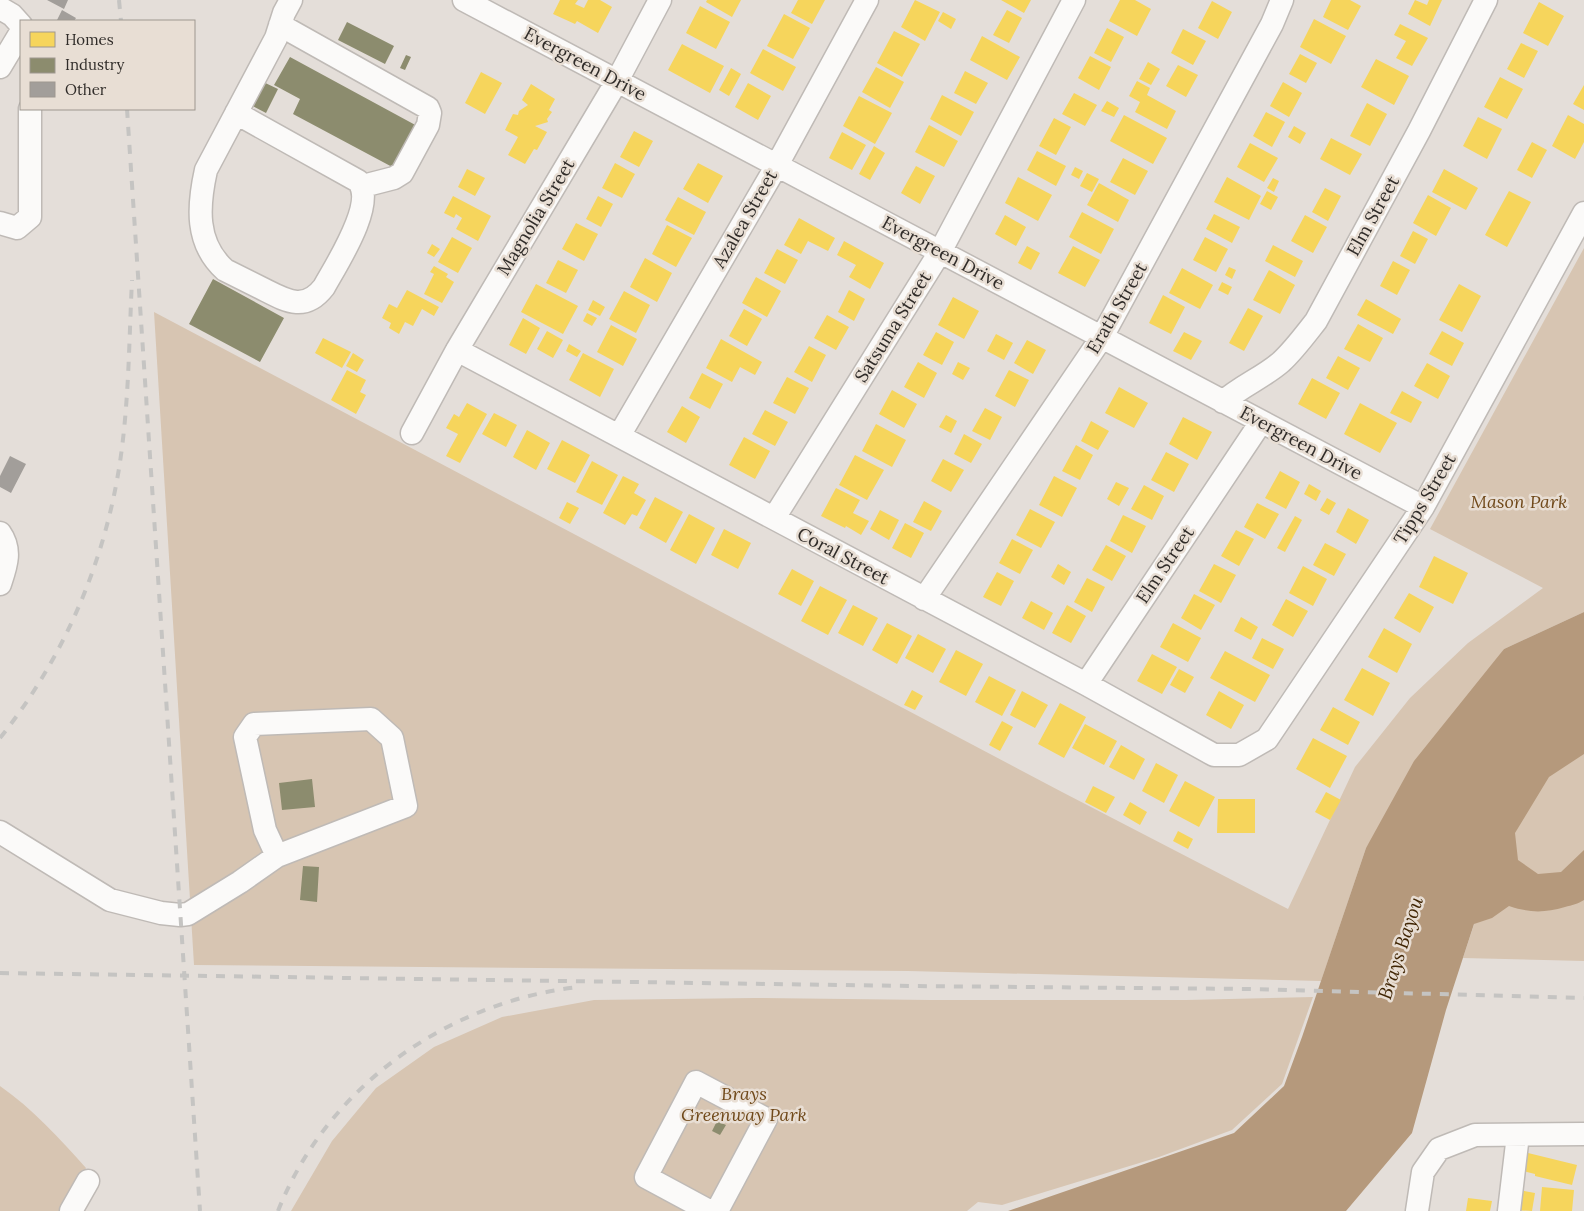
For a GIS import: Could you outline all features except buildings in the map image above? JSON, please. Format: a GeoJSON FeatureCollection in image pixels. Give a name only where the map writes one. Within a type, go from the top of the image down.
{"type":"FeatureCollection","features":[{"type":"Feature","properties":{"kind":"street"},"geometry":{"type":"LineString","coordinates":[[236,114],[358,181],[363,186],[363,208],[358,224],[324,287],[317,296],[309,300],[288,301],[225,270],[218,263],[205,242],[200,210],[206,170],[276,38],[291,0]]}},
{"type":"Feature","properties":{"kind":"street","name":"Evergreen Drive"},"geometry":{"type":"LineString","coordinates":[[464,0],[1423,507]]}},
{"type":"Feature","properties":{"kind":"street","name":"Magnolia Street"},"geometry":{"type":"LineString","coordinates":[[412,433],[457,350],[617,81],[660,0]]}},
{"type":"Feature","properties":{"kind":"street","name":"Azalea Street"},"geometry":{"type":"LineString","coordinates":[[619,436],[777,165],[867,0]]}},
{"type":"Feature","properties":{"kind":"street","name":"Satsuma Street"},"geometry":{"type":"LineString","coordinates":[[774,518],[940,252],[1074,0]]}},
{"type":"Feature","properties":{"kind":"street","name":"Erath Street"},"geometry":{"type":"LineString","coordinates":[[924,599],[1102,338],[1267,33],[1282,0]]}},
{"type":"Feature","properties":{"kind":"street","name":"Elm Street"},"geometry":{"type":"LineString","coordinates":[[1223,402],[1232,393],[1280,363],[1316,321],[1419,132],[1486,0]]}},
{"type":"Feature","properties":{"kind":"street"},"geometry":{"type":"LineString","coordinates":[[0,8],[12,15],[20,24]]}},
{"type":"Feature","properties":{"kind":"street"},"geometry":{"type":"LineString","coordinates":[[280,25],[428,108],[430,112],[428,125],[402,173],[394,178],[363,186]]}},
{"type":"Feature","properties":{"kind":"street"},"geometry":{"type":"LineString","coordinates":[[0,67],[20,34]]}},
{"type":"Feature","properties":{"kind":"street"},"geometry":{"type":"LineString","coordinates":[[0,223],[17,228],[30,217],[30,110]]}},
{"type":"Feature","properties":{"kind":"street","name":"Tipps Street"},"geometry":{"type":"LineString","coordinates":[[1231,754],[1239,754],[1268,739],[1423,507],[1584,213]]}},
{"type":"Feature","properties":{"kind":"street","name":"Coral Street"},"geometry":{"type":"LineString","coordinates":[[457,350],[1086,684],[1214,755],[1231,754]]}},
{"type":"Feature","properties":{"kind":"street","name":"Elm Street"},"geometry":{"type":"LineString","coordinates":[[1086,684],[1261,422]]}},
{"type":"Feature","properties":{"kind":"street"},"geometry":{"type":"LineString","coordinates":[[0,584],[8,562],[2,536]]}},
{"type":"Feature","properties":{"kind":"street"},"geometry":{"type":"LineString","coordinates":[[0,832],[110,900],[173,915],[188,914],[240,882],[277,856],[406,806],[392,738],[371,719],[254,724],[245,737],[265,830],[277,856]]}},
{"type":"Feature","properties":{"kind":"street"},"geometry":{"type":"LineString","coordinates":[[709,1211],[646,1177],[696,1082],[766,1119],[717,1211]]}},
{"type":"Feature","properties":{"kind":"street"},"geometry":{"type":"LineString","coordinates":[[1509,1211],[1518,1134]]}},
{"type":"Feature","properties":{"kind":"street"},"geometry":{"type":"LineString","coordinates":[[1417,1211],[1423,1172],[1440,1148],[1475,1135],[1584,1134]]}},
{"type":"Feature","properties":{"kind":"street"},"geometry":{"type":"LineString","coordinates":[[71,1211],[88,1181]]}},
{"type":"Feature","properties":{"kind":"green space","name":"Mason Park"},"geometry":{"type":"Polygon","coordinates":[[[1584,248],[1584,612],[1504,649],[1366,848],[1321,981],[908,971],[194,965],[154,312],[1062,792],[1288,909],[1355,767],[1410,698],[1468,643],[1543,588],[1430,529],[1584,248]]]}},
{"type":"Feature","properties":{"kind":"green space"},"geometry":{"type":"Polygon","coordinates":[[[1584,624],[1584,961],[1463,958],[1493,867],[1584,624]]]}},
{"type":"Feature","properties":{"kind":"green space","name":"Brays Greenway Park"},"geometry":{"type":"Polygon","coordinates":[[[1313,997],[1282,1084],[1232,1130],[1159,1157],[1002,1205],[978,1202],[967,1211],[291,1211],[332,1141],[376,1088],[434,1047],[502,1017],[594,1000],[754,998],[1186,1000],[1313,997]]]}},
{"type":"Feature","properties":{"kind":"green space"},"geometry":{"type":"Polygon","coordinates":[[[0,1086],[35,1114],[86,1168],[62,1211],[0,1211],[0,1086]]]}},
{"type":"Feature","properties":{"kind":"water","name":"Brays Bayou"},"geometry":{"type":"Polygon","coordinates":[[[1584,612],[1584,754],[1549,777],[1515,833],[1518,860],[1538,874],[1561,872],[1584,850],[1584,900],[1573,905],[1544,911],[1530,911],[1509,906],[1492,918],[1474,924],[1446,1010],[1412,1133],[1346,1211],[1008,1211],[1234,1133],[1284,1086],[1366,848],[1414,761],[1504,649],[1584,612]]]}},
{"type":"Feature","properties":{"kind":"railway"},"geometry":{"type":"LineString","coordinates":[[119,0],[121,20]]}},
{"type":"Feature","properties":{"kind":"railway"},"geometry":{"type":"LineString","coordinates":[[127,110],[200,1211]]}},
{"type":"Feature","properties":{"kind":"railway"},"geometry":{"type":"LineString","coordinates":[[0,738],[44,675],[62,642],[78,608],[104,536],[113,499],[123,439],[132,280]]}},
{"type":"Feature","properties":{"kind":"railway"},"geometry":{"type":"LineString","coordinates":[[0,973],[1250,989],[1584,998]]}},
{"type":"Feature","properties":{"kind":"railway"},"geometry":{"type":"LineString","coordinates":[[278,1211],[300,1166],[327,1126],[360,1090],[397,1058],[438,1032],[483,1011],[530,996],[578,987]]}}]}
